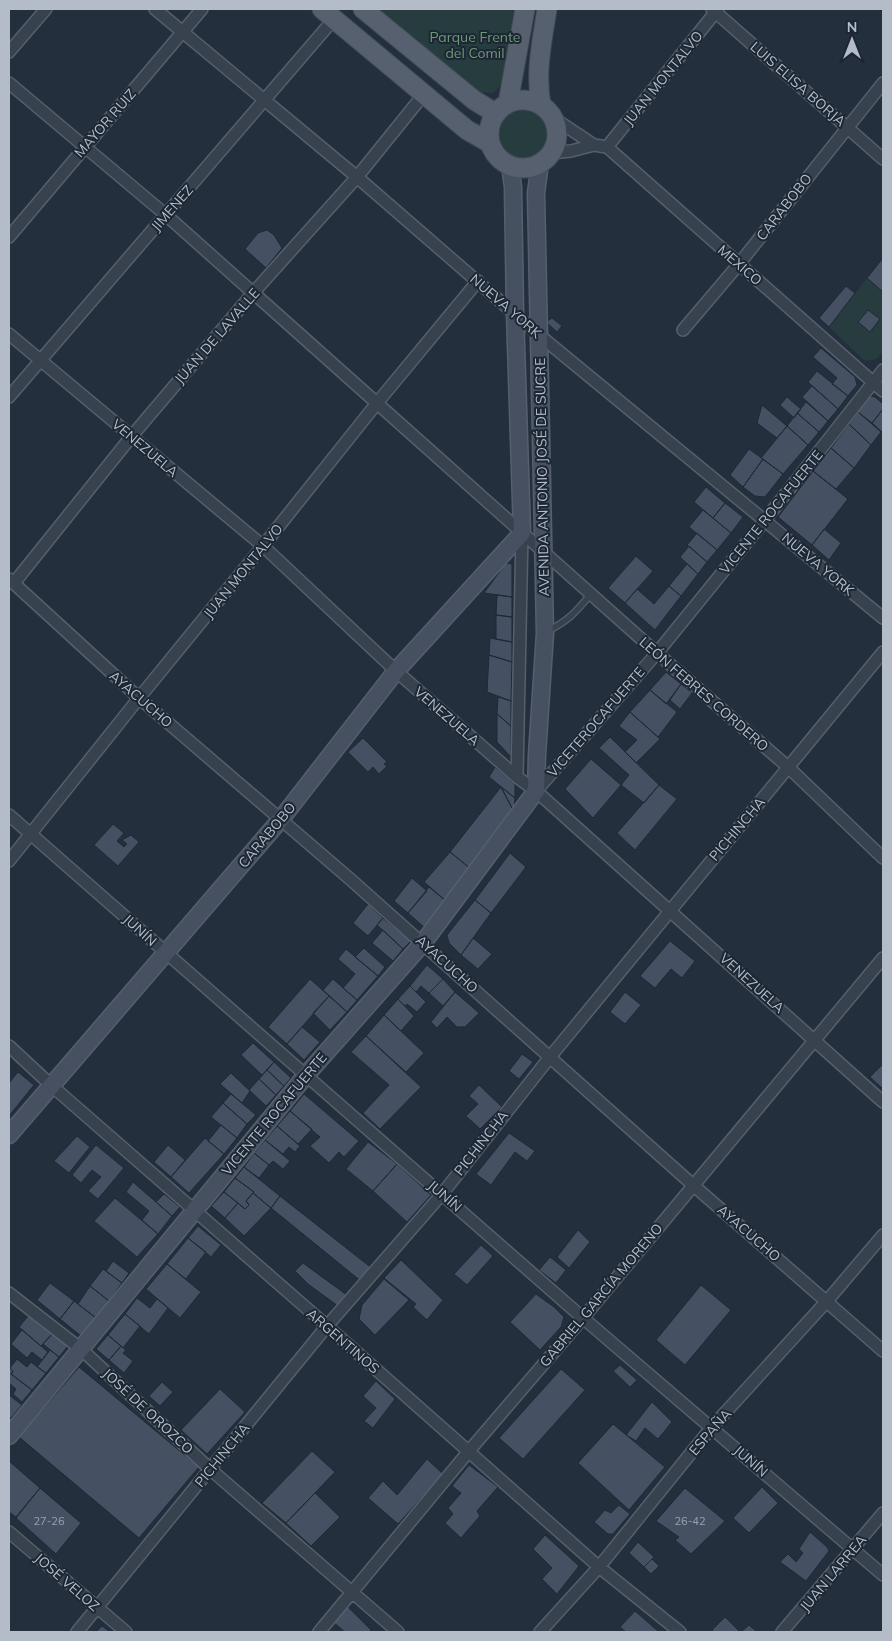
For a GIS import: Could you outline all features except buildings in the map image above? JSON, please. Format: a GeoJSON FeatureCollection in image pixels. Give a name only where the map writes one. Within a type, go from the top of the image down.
{"type":"FeatureCollection","features":[{"type":"Feature","properties":{"kind":"main road"},"geometry":{"type":"LineString","coordinates":[[364,9],[468,95],[502,108],[525,100],[547,111]]}},
{"type":"Feature","properties":{"kind":"main road"},"geometry":{"type":"LineString","coordinates":[[525,9],[512,82],[502,108],[489,131],[490,143],[495,154],[510,165],[522,168],[545,158],[557,135],[555,123],[547,111],[538,86],[538,66],[547,9]]}},
{"type":"Feature","properties":{"kind":"main road"},"geometry":{"type":"LineString","coordinates":[[328,14],[467,130],[490,143]]}},
{"type":"Feature","properties":{"kind":"main road"},"geometry":{"type":"LineString","coordinates":[[468,95],[493,97],[501,94],[512,82]]}},
{"type":"Feature","properties":{"kind":"main road","name":"AVENIDA ANTONIO JOSÉ DE SUCRE"},"geometry":{"type":"LineString","coordinates":[[536,791],[544,633],[544,552],[536,193],[545,158]]}},
{"type":"Feature","properties":{"kind":"main road","name":"AVENIDA ANTONIO JOSÉ DE SUCRE"},"geometry":{"type":"LineString","coordinates":[[510,165],[513,187],[514,312],[522,533]]}},
{"type":"Feature","properties":{"kind":"main road","name":"CARABOBO"},"geometry":{"type":"LineString","coordinates":[[9,1135],[282,819],[396,671],[522,533]]}},
{"type":"Feature","properties":{"kind":"main road","name":"VICENTE ROCAFUERTE"},"geometry":{"type":"LineString","coordinates":[[9,1436],[307,1074],[423,943],[536,791]]}},
{"type":"Feature","properties":{"kind":"street"},"geometry":{"type":"LineString","coordinates":[[9,52],[46,9]]}},
{"type":"Feature","properties":{"kind":"street","name":"NUEVA YORK"},"geometry":{"type":"LineString","coordinates":[[155,9],[357,177],[540,335],[883,618]]}},
{"type":"Feature","properties":{"kind":"street","name":"MAYOR RUIZ"},"geometry":{"type":"LineString","coordinates":[[9,237],[202,9]]}},
{"type":"Feature","properties":{"kind":"street","name":"LUIS ELISA BORJA"},"geometry":{"type":"LineString","coordinates":[[715,10],[883,159]]}},
{"type":"Feature","properties":{"kind":"street","name":"JUAN MONTALVO"},"geometry":{"type":"LineString","coordinates":[[607,146],[715,10]]}},
{"type":"Feature","properties":{"kind":"street","name":"JIMENEZ"},"geometry":{"type":"LineString","coordinates":[[9,397],[264,100],[328,14]]}},
{"type":"Feature","properties":{"kind":"street","name":"LEÓN FEBRES CORDERO"},"geometry":{"type":"LineString","coordinates":[[9,83],[166,216],[657,653],[788,767],[883,858]]}},
{"type":"Feature","properties":{"kind":"street","name":"CARABOBO"},"geometry":{"type":"LineString","coordinates":[[683,330],[739,264],[883,84]]}},
{"type":"Feature","properties":{"kind":"street","name":"JUAN DE LAVALLE"},"geometry":{"type":"LineString","coordinates":[[11,581],[253,293],[357,177],[424,94]]}},
{"type":"Feature","properties":{"kind":"street"},"geometry":{"type":"LineString","coordinates":[[547,111],[594,145]]}},
{"type":"Feature","properties":{"kind":"street"},"geometry":{"type":"LineString","coordinates":[[545,158],[594,145],[607,146]]}},
{"type":"Feature","properties":{"kind":"street","name":"MEXICO"},"geometry":{"type":"LineString","coordinates":[[607,146],[883,391]]}},
{"type":"Feature","properties":{"kind":"street","name":"JUAN MONTALVO"},"geometry":{"type":"LineString","coordinates":[[9,861],[478,280]]}},
{"type":"Feature","properties":{"kind":"street","name":"VENEZUELA"},"geometry":{"type":"LineString","coordinates":[[9,334],[264,546],[396,671],[517,777],[536,791],[883,1102]]}},
{"type":"Feature","properties":{"kind":"street","name":"VICENTE ROCAFUERTE"},"geometry":{"type":"LineString","coordinates":[[657,653],[883,370]]}},
{"type":"Feature","properties":{"kind":"street","name":"AVENIDA ANTONIO JOSÉ DE SUCRE"},"geometry":{"type":"LineString","coordinates":[[517,777],[522,533]]}},
{"type":"Feature","properties":{"kind":"street","name":"AYACUCHO"},"geometry":{"type":"LineString","coordinates":[[11,581],[139,698],[282,819],[693,1185],[883,1351]]}},
{"type":"Feature","properties":{"kind":"street","name":"PICHINCHA"},"geometry":{"type":"LineString","coordinates":[[77,1632],[327,1326],[442,1194],[550,1057],[883,652]]}},
{"type":"Feature","properties":{"kind":"street","name":"VICETEROCAFUERTE"},"geometry":{"type":"LineString","coordinates":[[536,791],[657,653]]}},
{"type":"Feature","properties":{"kind":"street","name":"JUNÍN"},"geometry":{"type":"LineString","coordinates":[[9,815],[307,1074],[583,1318],[883,1575]]}},
{"type":"Feature","properties":{"kind":"street","name":"GABRIEL GARCÍA MORENO"},"geometry":{"type":"LineString","coordinates":[[319,1632],[883,958]]}},
{"type":"Feature","properties":{"kind":"street","name":"ARGENTINOS"},"geometry":{"type":"LineString","coordinates":[[9,1046],[598,1567],[680,1632]]}},
{"type":"Feature","properties":{"kind":"street","name":"ESPAÑA"},"geometry":{"type":"LineString","coordinates":[[540,1632],[598,1567],[712,1427],[827,1301],[883,1235]]}},
{"type":"Feature","properties":{"kind":"street","name":"JOSÉ DE OROZCO"},"geometry":{"type":"LineString","coordinates":[[9,1293],[81,1349],[210,1469],[398,1632]]}},
{"type":"Feature","properties":{"kind":"street","name":"JUAN LARREA"},"geometry":{"type":"LineString","coordinates":[[782,1632],[883,1513]]}},
{"type":"Feature","properties":{"kind":"street","name":"JOSÉ VELOZ"},"geometry":{"type":"LineString","coordinates":[[9,1532],[126,1632]]}},
{"type":"Feature","properties":{"kind":"lane"},"geometry":{"type":"LineString","coordinates":[[544,633],[572,617],[591,594]]}},
{"type":"Feature","properties":{"kind":"green space","name":"Parque Frente del Comil"},"geometry":{"type":"Polygon","coordinates":[[[375,9],[515,9],[508,66],[500,86],[493,93],[476,92],[375,9]]]}},
{"type":"Feature","properties":{"kind":"green space"},"geometry":{"type":"Polygon","coordinates":[[[523,110],[532,112],[540,117],[545,125],[547,134],[545,143],[540,151],[532,156],[523,158],[514,156],[506,151],[501,143],[499,134],[501,125],[506,117],[514,112],[523,110]]]}},
{"type":"Feature","properties":{"kind":"green space"},"geometry":{"type":"Polygon","coordinates":[[[867,278],[883,292],[883,351],[877,359],[865,361],[829,327],[867,278]]]}}]}
